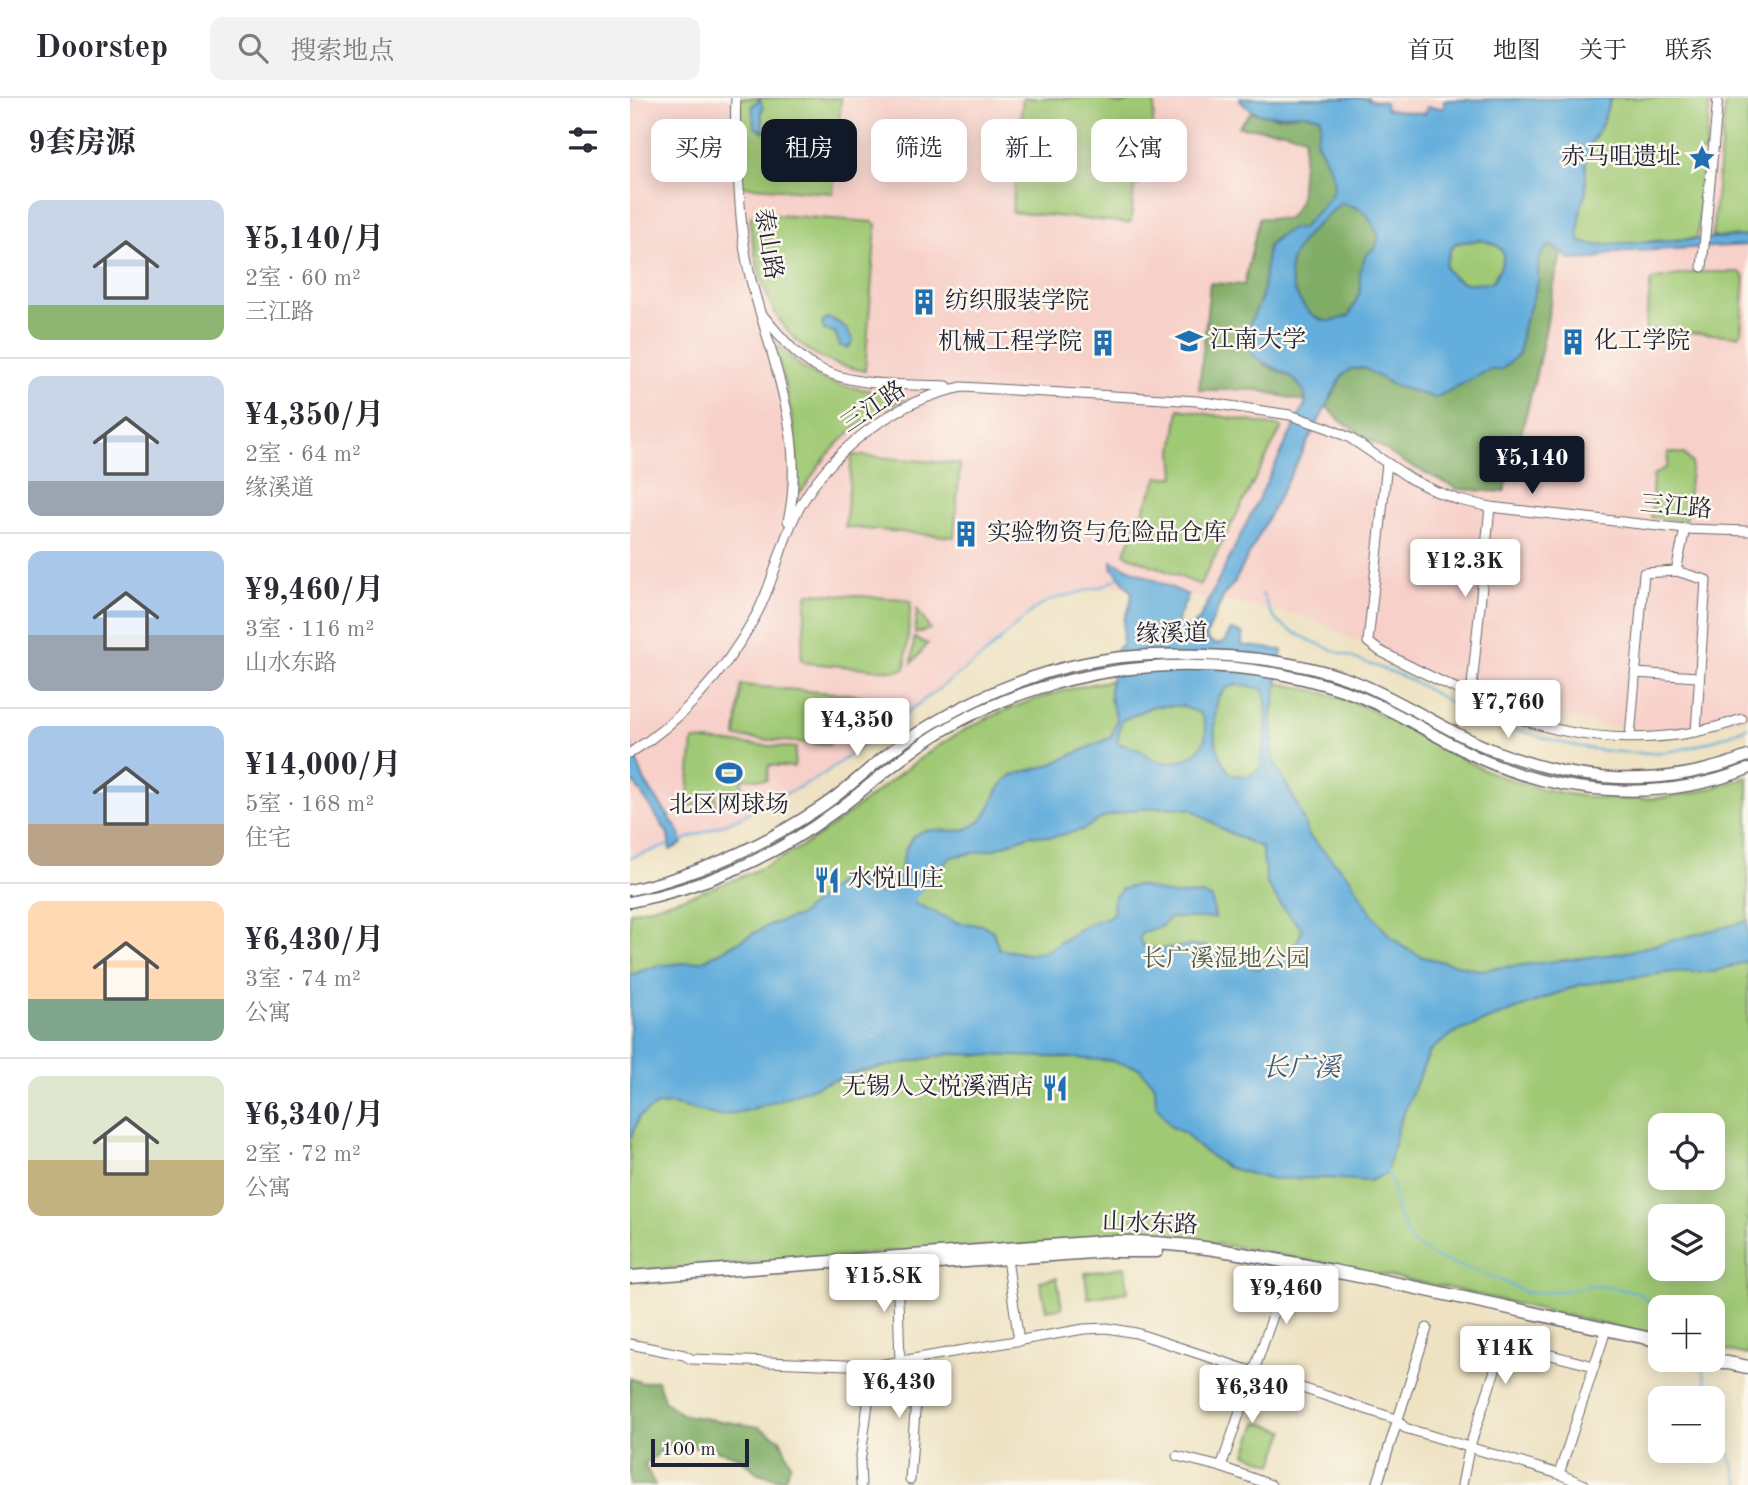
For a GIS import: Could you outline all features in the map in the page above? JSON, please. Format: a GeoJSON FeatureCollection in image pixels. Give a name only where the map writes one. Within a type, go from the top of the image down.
{"type":"FeatureCollection","features":[{"type":"Feature","properties":{"kind":"highway","name":"山水东路"},"geometry":{"type":"LineString","coordinates":[[630,1277],[1102,1242],[1158,1242],[1253,1255],[1402,1284],[1648,1338]]}},
{"type":"Feature","properties":{"kind":"highway","name":"山水东路"},"geometry":{"type":"LineString","coordinates":[[630,1284],[1149,1250],[1228,1258],[1289,1269],[1648,1346]]}},
{"type":"Feature","properties":{"kind":"highway"},"geometry":{"type":"LineString","coordinates":[[1725,1355],[1748,1360]]}},
{"type":"Feature","properties":{"kind":"highway"},"geometry":{"type":"LineString","coordinates":[[1725,1362],[1748,1367]]}},
{"type":"Feature","properties":{"kind":"main road","name":"缘溪道"},"geometry":{"type":"LineString","coordinates":[[630,890],[700,870],[759,844],[822,807],[914,735],[985,695],[1035,677],[1123,656],[1220,655],[1285,664],[1355,682],[1498,753],[1563,773],[1594,778],[1655,778],[1686,774],[1748,756]]}},
{"type":"Feature","properties":{"kind":"main road","name":"缘溪道"},"geometry":{"type":"LineString","coordinates":[[630,902],[695,884],[767,854],[831,815],[916,747],[972,715],[1024,694],[1092,676],[1150,667],[1238,668],[1316,682],[1367,699],[1483,760],[1562,785],[1613,790],[1664,789],[1700,783],[1748,769]]}},
{"type":"Feature","properties":{"kind":"street","name":"泰山路"},"geometry":{"type":"LineString","coordinates":[[736,98],[743,239],[750,278],[782,391],[792,448],[791,510],[783,547]]}},
{"type":"Feature","properties":{"kind":"street"},"geometry":{"type":"LineString","coordinates":[[1702,267],[1718,98]]}},
{"type":"Feature","properties":{"kind":"street"},"geometry":{"type":"LineString","coordinates":[[761,313],[801,357],[831,373],[867,382],[962,387]]}},
{"type":"Feature","properties":{"kind":"street","name":"三江路"},"geometry":{"type":"LineString","coordinates":[[634,751],[692,704],[738,647],[770,586],[796,513],[815,483],[852,444],[876,424],[941,391],[962,387],[1197,401],[1290,415],[1350,438],[1411,479],[1458,500],[1490,507],[1685,529],[1748,531]]}},
{"type":"Feature","properties":{"kind":"street"},"geometry":{"type":"LineString","coordinates":[[1387,463],[1368,642],[1380,651],[1512,716],[1582,734],[1630,737],[1638,740],[1696,732],[1742,719]]}},
{"type":"Feature","properties":{"kind":"street"},"geometry":{"type":"LineString","coordinates":[[1471,695],[1490,507]]}},
{"type":"Feature","properties":{"kind":"street"},"geometry":{"type":"LineString","coordinates":[[1676,571],[1685,529]]}},
{"type":"Feature","properties":{"kind":"street"},"geometry":{"type":"LineString","coordinates":[[1630,737],[1644,573],[1676,571],[1706,580],[1696,732]]}},
{"type":"Feature","properties":{"kind":"street"},"geometry":{"type":"LineString","coordinates":[[1635,673],[1698,677]]}},
{"type":"Feature","properties":{"kind":"street"},"geometry":{"type":"LineString","coordinates":[[1007,1259],[1019,1341]]}},
{"type":"Feature","properties":{"kind":"street"},"geometry":{"type":"LineString","coordinates":[[898,1266],[901,1362]]}},
{"type":"Feature","properties":{"kind":"street"},"geometry":{"type":"LineString","coordinates":[[1221,1467],[1289,1269]]}},
{"type":"Feature","properties":{"kind":"street"},"geometry":{"type":"LineString","coordinates":[[630,1344],[684,1355],[691,1359],[713,1361],[873,1366],[1084,1329],[1107,1328],[1136,1333],[1396,1419],[1405,1428],[1559,1474],[1585,1485]]}},
{"type":"Feature","properties":{"kind":"street"},"geometry":{"type":"LineString","coordinates":[[1377,1485],[1427,1328]]}},
{"type":"Feature","properties":{"kind":"street"},"geometry":{"type":"LineString","coordinates":[[1559,1474],[1604,1336]]}},
{"type":"Feature","properties":{"kind":"street"},"geometry":{"type":"LineString","coordinates":[[1462,1485],[1469,1449],[1504,1343],[1594,1366]]}},
{"type":"Feature","properties":{"kind":"street"},"geometry":{"type":"LineString","coordinates":[[910,1480],[917,1359]]}},
{"type":"Feature","properties":{"kind":"street"},"geometry":{"type":"LineString","coordinates":[[861,1485],[860,1463],[873,1366]]}},
{"type":"Feature","properties":{"kind":"street"},"geometry":{"type":"LineString","coordinates":[[1177,1456],[1221,1467],[1271,1485]]}},
{"type":"Feature","properties":{"kind":"shaded area","name":"江南大学"},"geometry":{"type":"Polygon","coordinates":[[[630,98],[1748,98],[1748,717],[1668,737],[1521,711],[1456,687],[1301,615],[1107,585],[1045,598],[973,662],[816,781],[726,826],[630,860],[630,98]]]}},
{"type":"Feature","properties":{"kind":"green space"},"geometry":{"type":"Polygon","coordinates":[[[739,98],[841,98],[839,119],[761,119],[761,182],[834,182],[833,193],[741,186],[741,182],[747,182],[747,119],[739,119],[739,98]]]}},
{"type":"Feature","properties":{"kind":"green space"},"geometry":{"type":"Polygon","coordinates":[[[1023,98],[1105,98],[1121,104],[1137,99],[1155,98],[1153,119],[1091,119],[1091,182],[1142,182],[1134,188],[1131,221],[1128,223],[1012,212],[1015,182],[1077,182],[1077,119],[1021,119],[1023,98]]]}},
{"type":"Feature","properties":{"kind":"green space"},"geometry":{"type":"Polygon","coordinates":[[[1611,98],[1710,98],[1705,153],[1698,153],[1698,162],[1704,163],[1697,238],[1597,245],[1577,239],[1581,206],[1586,191],[1586,160],[1611,98]]]}},
{"type":"Feature","properties":{"kind":"green space"},"geometry":{"type":"Polygon","coordinates":[[[1726,98],[1748,98],[1748,236],[1712,237],[1726,98]]]}},
{"type":"Feature","properties":{"kind":"green space"},"geometry":{"type":"Polygon","coordinates":[[[1251,112],[1277,117],[1310,113],[1320,117],[1321,125],[1316,140],[1333,180],[1330,196],[1301,229],[1282,234],[1268,247],[1263,291],[1250,323],[1264,364],[1297,382],[1302,387],[1306,402],[1258,390],[1199,390],[1210,283],[1244,285],[1259,218],[1288,219],[1300,201],[1305,137],[1284,131],[1238,127],[1251,112]]]}},
{"type":"Feature","properties":{"kind":"green space"},"geometry":{"type":"Polygon","coordinates":[[[1341,203],[1357,207],[1366,213],[1379,237],[1360,270],[1360,292],[1349,316],[1328,322],[1312,315],[1298,299],[1290,270],[1295,252],[1306,237],[1341,203]]]}},
{"type":"Feature","properties":{"kind":"green space"},"geometry":{"type":"Polygon","coordinates":[[[765,214],[873,222],[876,225],[865,371],[832,362],[813,353],[800,344],[780,321],[761,278],[751,232],[751,216],[765,214]]]}},
{"type":"Feature","properties":{"kind":"green space"},"geometry":{"type":"Polygon","coordinates":[[[1480,240],[1501,250],[1501,267],[1492,282],[1472,284],[1459,281],[1445,266],[1450,250],[1456,243],[1480,240]]]}},
{"type":"Feature","properties":{"kind":"green space"},"geometry":{"type":"Polygon","coordinates":[[[1551,246],[1562,252],[1530,398],[1504,492],[1458,489],[1405,463],[1341,421],[1327,407],[1342,376],[1351,369],[1364,368],[1393,385],[1435,398],[1519,354],[1522,329],[1538,281],[1538,262],[1543,250],[1551,246]]]}},
{"type":"Feature","properties":{"kind":"green space"},"geometry":{"type":"Polygon","coordinates":[[[1696,272],[1739,272],[1745,277],[1741,333],[1738,336],[1645,329],[1651,280],[1696,272]]]}},
{"type":"Feature","properties":{"kind":"green space"},"geometry":{"type":"Polygon","coordinates":[[[779,346],[801,366],[820,378],[854,388],[902,394],[905,398],[867,419],[846,436],[816,469],[799,493],[792,418],[775,349],[779,346]]]}},
{"type":"Feature","properties":{"kind":"green space"},"geometry":{"type":"Polygon","coordinates":[[[1179,409],[1282,427],[1200,585],[1124,554],[1158,477],[1175,477],[1173,451],[1179,409]]]}},
{"type":"Feature","properties":{"kind":"green space"},"geometry":{"type":"Polygon","coordinates":[[[1668,452],[1684,454],[1692,463],[1685,521],[1651,517],[1653,475],[1667,467],[1668,452]]]}},
{"type":"Feature","properties":{"kind":"green space"},"geometry":{"type":"Polygon","coordinates":[[[852,455],[960,464],[954,537],[845,527],[852,455]]]}},
{"type":"Feature","properties":{"kind":"green space"},"geometry":{"type":"Polygon","coordinates":[[[813,593],[903,599],[911,602],[905,669],[896,671],[807,663],[801,660],[807,595],[813,593]]]}},
{"type":"Feature","properties":{"kind":"green space"},"geometry":{"type":"Polygon","coordinates":[[[917,609],[930,629],[915,634],[917,609]]]}},
{"type":"Feature","properties":{"kind":"green space"},"geometry":{"type":"Polygon","coordinates":[[[914,638],[928,644],[912,663],[914,638]]]}},
{"type":"Feature","properties":{"kind":"green space","name":"长广溪湿地公园"},"geometry":{"type":"Polygon","coordinates":[[[1231,676],[1313,690],[1379,713],[1489,772],[1530,786],[1577,796],[1650,799],[1697,792],[1748,777],[1748,1355],[1725,1350],[1725,1295],[1648,1295],[1648,1334],[1439,1286],[1245,1248],[1170,1238],[881,1252],[630,1271],[630,912],[724,884],[791,853],[835,824],[924,756],[971,726],[1066,690],[1109,681],[1154,677],[1231,676]]]}},
{"type":"Feature","properties":{"kind":"green space"},"geometry":{"type":"Polygon","coordinates":[[[741,685],[864,696],[860,732],[831,729],[829,745],[736,737],[741,685]]]}},
{"type":"Feature","properties":{"kind":"green space","name":"北区网球场"},"geometry":{"type":"Polygon","coordinates":[[[693,740],[796,748],[794,767],[769,765],[767,780],[742,778],[741,793],[716,791],[715,807],[687,805],[693,740]]]}},
{"type":"Feature","properties":{"kind":"green space"},"geometry":{"type":"Polygon","coordinates":[[[1125,1267],[1128,1292],[1088,1298],[1085,1273],[1125,1267]]]}},
{"type":"Feature","properties":{"kind":"green space"},"geometry":{"type":"Polygon","coordinates":[[[1057,1278],[1062,1308],[1046,1310],[1040,1281],[1057,1278]]]}},
{"type":"Feature","properties":{"kind":"green space"},"geometry":{"type":"Polygon","coordinates":[[[630,1378],[642,1383],[657,1380],[665,1402],[683,1415],[759,1427],[780,1439],[791,1464],[784,1480],[758,1473],[737,1456],[708,1448],[670,1445],[644,1464],[655,1485],[630,1485],[630,1378]]]}},
{"type":"Feature","properties":{"kind":"green space"},"geometry":{"type":"Polygon","coordinates":[[[1257,1422],[1285,1431],[1273,1464],[1246,1454],[1257,1422]]]}},
{"type":"Feature","properties":{"kind":"water","name":"长广溪"},"geometry":{"type":"Polygon","coordinates":[[[1240,98],[1368,98],[1385,102],[1386,109],[1425,114],[1427,107],[1444,108],[1444,100],[1611,98],[1586,160],[1586,191],[1581,206],[1578,239],[1597,245],[1748,236],[1748,245],[1634,251],[1593,259],[1569,260],[1551,246],[1544,250],[1538,262],[1538,281],[1522,329],[1519,354],[1501,370],[1489,370],[1435,398],[1393,385],[1364,368],[1351,369],[1342,376],[1234,583],[1224,595],[1206,636],[1216,644],[1221,643],[1231,630],[1244,634],[1241,645],[1282,650],[1272,717],[1272,750],[1276,766],[1298,806],[1309,836],[1350,878],[1373,915],[1403,947],[1423,957],[1479,970],[1622,953],[1748,921],[1748,961],[1713,972],[1672,972],[1579,985],[1454,1033],[1430,1051],[1399,1124],[1386,1174],[1369,1181],[1269,1179],[1226,1167],[1196,1145],[1185,1133],[1171,1127],[1156,1105],[1155,1086],[1139,1068],[1111,1061],[1073,1058],[950,1054],[857,1072],[750,1110],[719,1116],[672,1104],[657,1105],[639,1117],[630,1140],[630,975],[656,966],[703,961],[769,925],[799,916],[851,875],[879,893],[895,883],[908,843],[919,832],[966,829],[983,818],[998,789],[1010,777],[1047,766],[1111,737],[1117,719],[1110,699],[1110,684],[1116,650],[1122,644],[1124,619],[1132,593],[1112,567],[1112,561],[1188,595],[1176,624],[1191,628],[1199,620],[1306,402],[1300,385],[1252,355],[1248,337],[1250,323],[1262,297],[1268,247],[1291,229],[1301,229],[1330,196],[1334,180],[1316,140],[1321,125],[1320,117],[1299,114],[1270,115],[1251,109],[1241,102],[1240,98]],[[1341,203],[1312,230],[1291,262],[1294,289],[1305,307],[1320,319],[1330,321],[1349,316],[1360,292],[1360,270],[1366,255],[1375,248],[1379,237],[1362,210],[1341,203]],[[1480,240],[1456,243],[1450,250],[1445,266],[1449,273],[1465,283],[1492,282],[1503,260],[1501,250],[1480,240]],[[1237,685],[1227,688],[1218,697],[1216,708],[1214,729],[1217,747],[1231,775],[1248,776],[1260,769],[1262,759],[1267,719],[1264,690],[1237,685]],[[1153,706],[1121,721],[1117,743],[1139,750],[1159,761],[1180,761],[1198,750],[1204,741],[1206,729],[1200,713],[1181,706],[1153,706]],[[1165,807],[1131,810],[1104,817],[1082,830],[1053,837],[1030,835],[995,849],[951,857],[939,874],[916,883],[911,891],[915,903],[958,923],[983,925],[993,931],[999,949],[1027,954],[1045,952],[1088,924],[1108,917],[1114,912],[1113,899],[1122,889],[1137,885],[1172,895],[1203,894],[1212,899],[1215,918],[1170,918],[1160,927],[1142,932],[1139,939],[1143,946],[1167,949],[1202,946],[1258,969],[1296,943],[1302,929],[1279,903],[1267,884],[1262,848],[1224,830],[1191,809],[1165,807]]]}},
{"type":"Feature","properties":{"kind":"water"},"geometry":{"type":"Polygon","coordinates":[[[760,99],[763,109],[761,130],[754,127],[752,106],[760,99]]]}},
{"type":"Feature","properties":{"kind":"water"},"geometry":{"type":"Polygon","coordinates":[[[827,318],[839,323],[849,333],[853,341],[848,348],[840,346],[835,332],[824,330],[822,323],[827,318]]]}},
{"type":"Feature","properties":{"kind":"water"},"geometry":{"type":"Polygon","coordinates":[[[630,743],[645,782],[680,833],[682,844],[670,850],[668,834],[635,784],[630,782],[630,743]]]}},
{"type":"Feature","properties":{"kind":"waterway"},"geometry":{"type":"LineString","coordinates":[[630,112],[631,98]]}},
{"type":"Feature","properties":{"kind":"waterway"},"geometry":{"type":"LineString","coordinates":[[681,841],[732,821],[821,776],[982,657],[1033,610],[1050,600],[1104,586],[1119,577]]}},
{"type":"Feature","properties":{"kind":"waterway"},"geometry":{"type":"LineString","coordinates":[[1262,594],[1274,618],[1297,634],[1408,679],[1470,712],[1547,739],[1602,750],[1657,752],[1699,745],[1748,727]]}},
{"type":"Feature","properties":{"kind":"waterway"},"geometry":{"type":"LineString","coordinates":[[630,858],[669,845]]}},
{"type":"Feature","properties":{"kind":"waterway"},"geometry":{"type":"LineString","coordinates":[[902,908],[930,869]]}},
{"type":"Feature","properties":{"kind":"waterway"},"geometry":{"type":"LineString","coordinates":[[1386,1171],[1391,1180],[1397,1212],[1411,1242],[1434,1257],[1499,1279],[1526,1293],[1562,1291],[1593,1285],[1637,1292],[1648,1301]]}},
{"type":"Feature","properties":{"kind":"waterway"},"geometry":{"type":"LineString","coordinates":[[1704,1372],[1707,1386]]}},
{"type":"Feature","properties":{"kind":"waterway"},"geometry":{"type":"LineString","coordinates":[[1725,1442],[1740,1485]]}},
{"type":"Feature","properties":{"kind":"place","name":"赤马咀遗址"},"geometry":{"type":"Point","coordinates":[1702,158]}},
{"type":"Feature","properties":{"kind":"place","name":"纺织服装学院"},"geometry":{"type":"Point","coordinates":[924,302]}},
{"type":"Feature","properties":{"kind":"place","name":"江南大学"},"geometry":{"type":"Point","coordinates":[1189,341]}},
{"type":"Feature","properties":{"kind":"place","name":"化工学院"},"geometry":{"type":"Point","coordinates":[1573,342]}},
{"type":"Feature","properties":{"kind":"place","name":"机械工程学院"},"geometry":{"type":"Point","coordinates":[1103,343]}},
{"type":"Feature","properties":{"kind":"place","name":"实验物资与危险品仓库"},"geometry":{"type":"Point","coordinates":[966,534]}},
{"type":"Feature","properties":{"kind":"place","name":"北区网球场"},"geometry":{"type":"Point","coordinates":[729,773]}},
{"type":"Feature","properties":{"kind":"place","name":"水悦山庄"},"geometry":{"type":"Point","coordinates":[827,880]}},
{"type":"Feature","properties":{"kind":"place","name":"无锡人文悦溪酒店"},"geometry":{"type":"Point","coordinates":[1055,1088]}}]}
